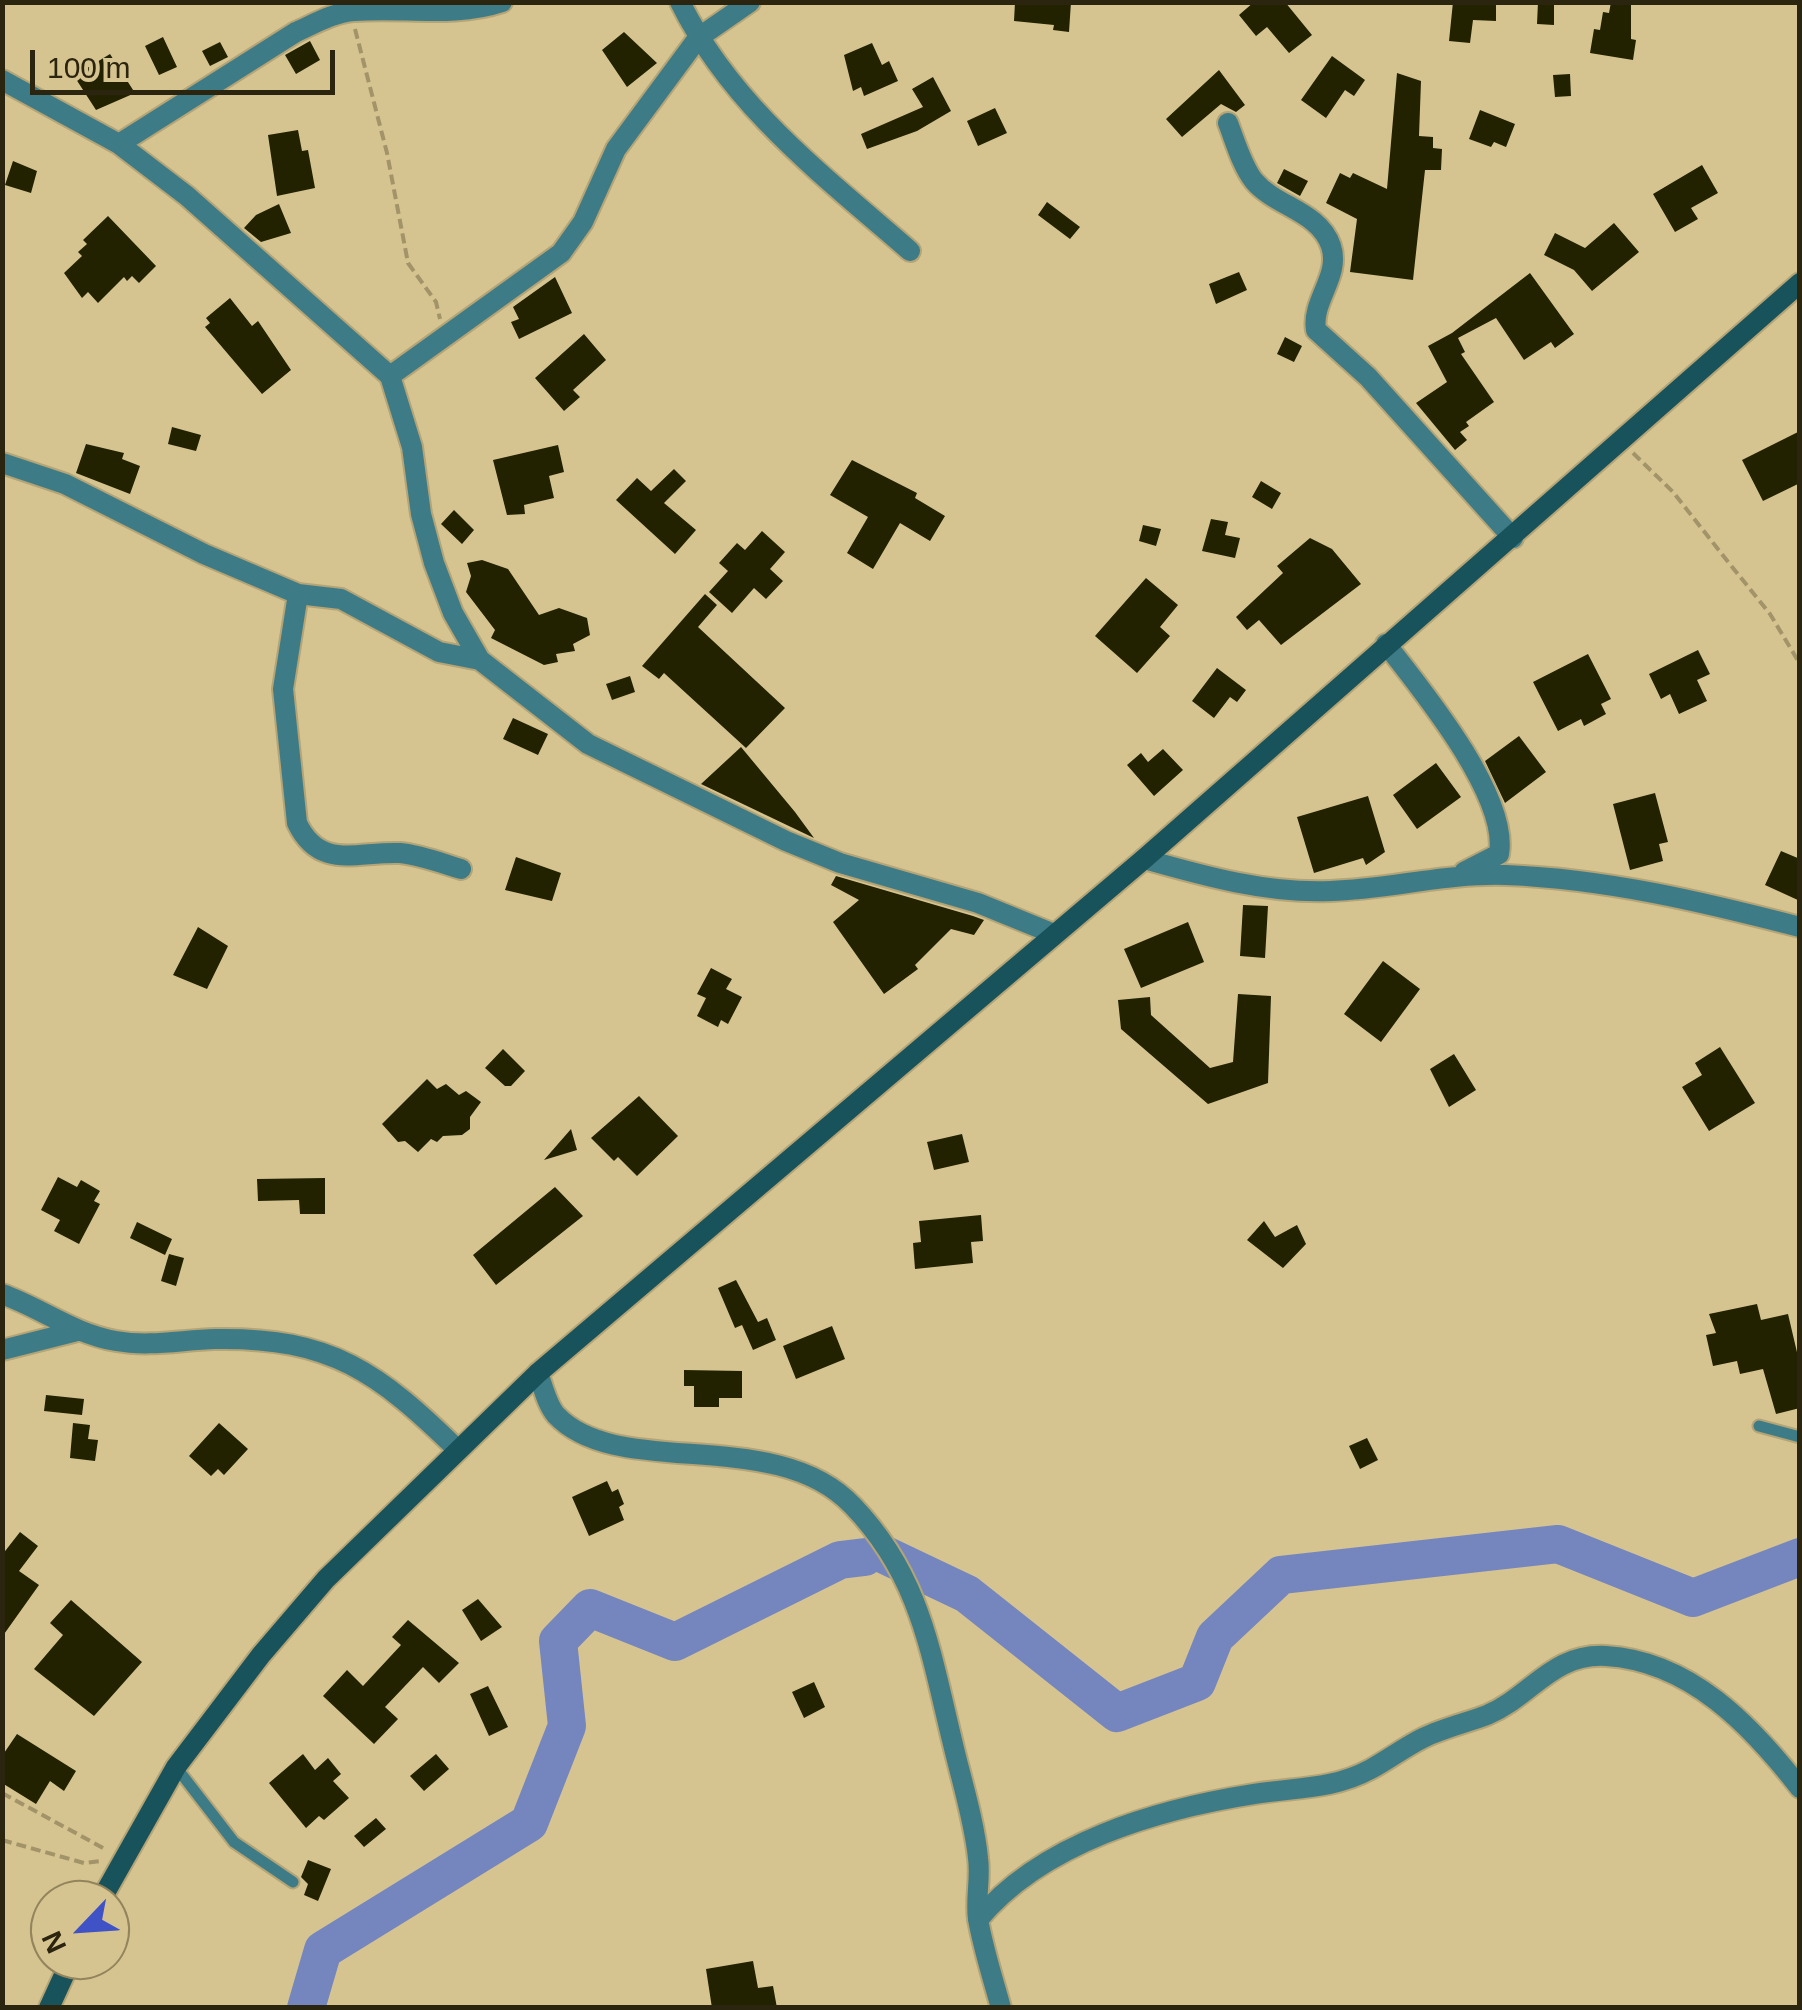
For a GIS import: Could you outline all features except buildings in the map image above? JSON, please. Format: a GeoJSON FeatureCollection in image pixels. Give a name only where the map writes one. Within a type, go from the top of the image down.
{"type":"FeatureCollection","features":[{"type":"Feature","properties":{"kind":"main road"},"geometry":{"type":"LineString","coordinates":[[111,1880],[176,1767],[261,1654],[326,1579],[538,1373],[1144,858],[1800,283]]}},
{"type":"Feature","properties":{"kind":"main road"},"geometry":{"type":"LineString","coordinates":[[49,2008],[62,1980]]}},
{"type":"Feature","properties":{"kind":"street"},"geometry":{"type":"LineString","coordinates":[[119,144],[296,32],[350,11],[473,11],[502,2]]}},
{"type":"Feature","properties":{"kind":"street"},"geometry":{"type":"LineString","coordinates":[[680,2],[698,38],[739,96],[910,251]]}},
{"type":"Feature","properties":{"kind":"street"},"geometry":{"type":"LineString","coordinates":[[390,376],[547,264],[574,238],[616,148],[698,38],[750,2]]}},
{"type":"Feature","properties":{"kind":"street"},"geometry":{"type":"LineString","coordinates":[[2,80],[119,144],[187,196],[390,376],[412,448],[421,514],[434,564],[452,613],[480,660],[588,744],[696,800],[840,863],[978,904],[1054,934]]}},
{"type":"Feature","properties":{"kind":"street"},"geometry":{"type":"LineString","coordinates":[[1228,124],[1256,183],[1308,217],[1326,235],[1333,250],[1333,268],[1316,330],[1368,377],[1513,538]]}},
{"type":"Feature","properties":{"kind":"street"},"geometry":{"type":"LineString","coordinates":[[2,464],[65,484],[204,554],[298,594],[342,598],[428,646],[480,660]]}},
{"type":"Feature","properties":{"kind":"street"},"geometry":{"type":"LineString","coordinates":[[298,594],[283,689],[296,823],[304,839],[329,855],[398,853],[461,868]]}},
{"type":"Feature","properties":{"kind":"street"},"geometry":{"type":"LineString","coordinates":[[1386,644],[1426,695],[1478,780],[1497,821],[1500,854],[1488,863],[1438,879]]}},
{"type":"Feature","properties":{"kind":"street"},"geometry":{"type":"LineString","coordinates":[[1144,858],[1208,877],[1297,891],[1349,890],[1502,875],[1614,885],[1800,927]]}},
{"type":"Feature","properties":{"kind":"street"},"geometry":{"type":"LineString","coordinates":[[2,1294],[77,1331],[141,1345],[216,1339],[274,1344],[339,1357],[370,1372],[404,1397],[458,1450]]}},
{"type":"Feature","properties":{"kind":"street"},"geometry":{"type":"LineString","coordinates":[[2,1350],[77,1331]]}},
{"type":"Feature","properties":{"kind":"street"},"geometry":{"type":"LineString","coordinates":[[538,1373],[553,1412],[572,1428],[607,1442],[765,1459],[824,1480],[852,1504],[886,1545],[909,1582],[924,1622],[978,1860],[978,1920],[1001,2008]]}},
{"type":"Feature","properties":{"kind":"street"},"geometry":{"type":"LineString","coordinates":[[978,1920],[1005,1888],[1084,1844],[1208,1801],[1311,1790],[1345,1780],[1426,1736],[1488,1714],[1514,1700],[1550,1669],[1582,1656],[1644,1664],[1688,1680],[1740,1718],[1800,1788]]}},
{"type":"Feature","properties":{"kind":"lane"},"geometry":{"type":"LineString","coordinates":[[1760,1426],[1800,1437]]}},
{"type":"Feature","properties":{"kind":"lane"},"geometry":{"type":"LineString","coordinates":[[176,1767],[234,1842],[293,1882]]}},
{"type":"Feature","properties":{"kind":"path"},"geometry":{"type":"LineString","coordinates":[[350,11],[387,153],[408,263],[436,302],[444,338]]}},
{"type":"Feature","properties":{"kind":"path"},"geometry":{"type":"LineString","coordinates":[[1623,442],[1684,505],[1770,614],[1800,664]]}},
{"type":"Feature","properties":{"kind":"path"},"geometry":{"type":"LineString","coordinates":[[2,1793],[122,1859]]}},
{"type":"Feature","properties":{"kind":"path"},"geometry":{"type":"LineString","coordinates":[[2,1840],[84,1863],[122,1859]]}},
{"type":"Feature","properties":{"kind":"waterway"},"geometry":{"type":"LineString","coordinates":[[885,1555],[967,1594],[1117,1713],[1197,1682],[1215,1637],[1281,1575],[1558,1544],[1693,1598],[1800,1557]]}},
{"type":"Feature","properties":{"kind":"waterway"},"geometry":{"type":"LineString","coordinates":[[306,2008],[323,1950],[529,1823],[567,1726],[558,1641],[590,1608],[675,1642],[840,1560],[865,1557]]}}]}
